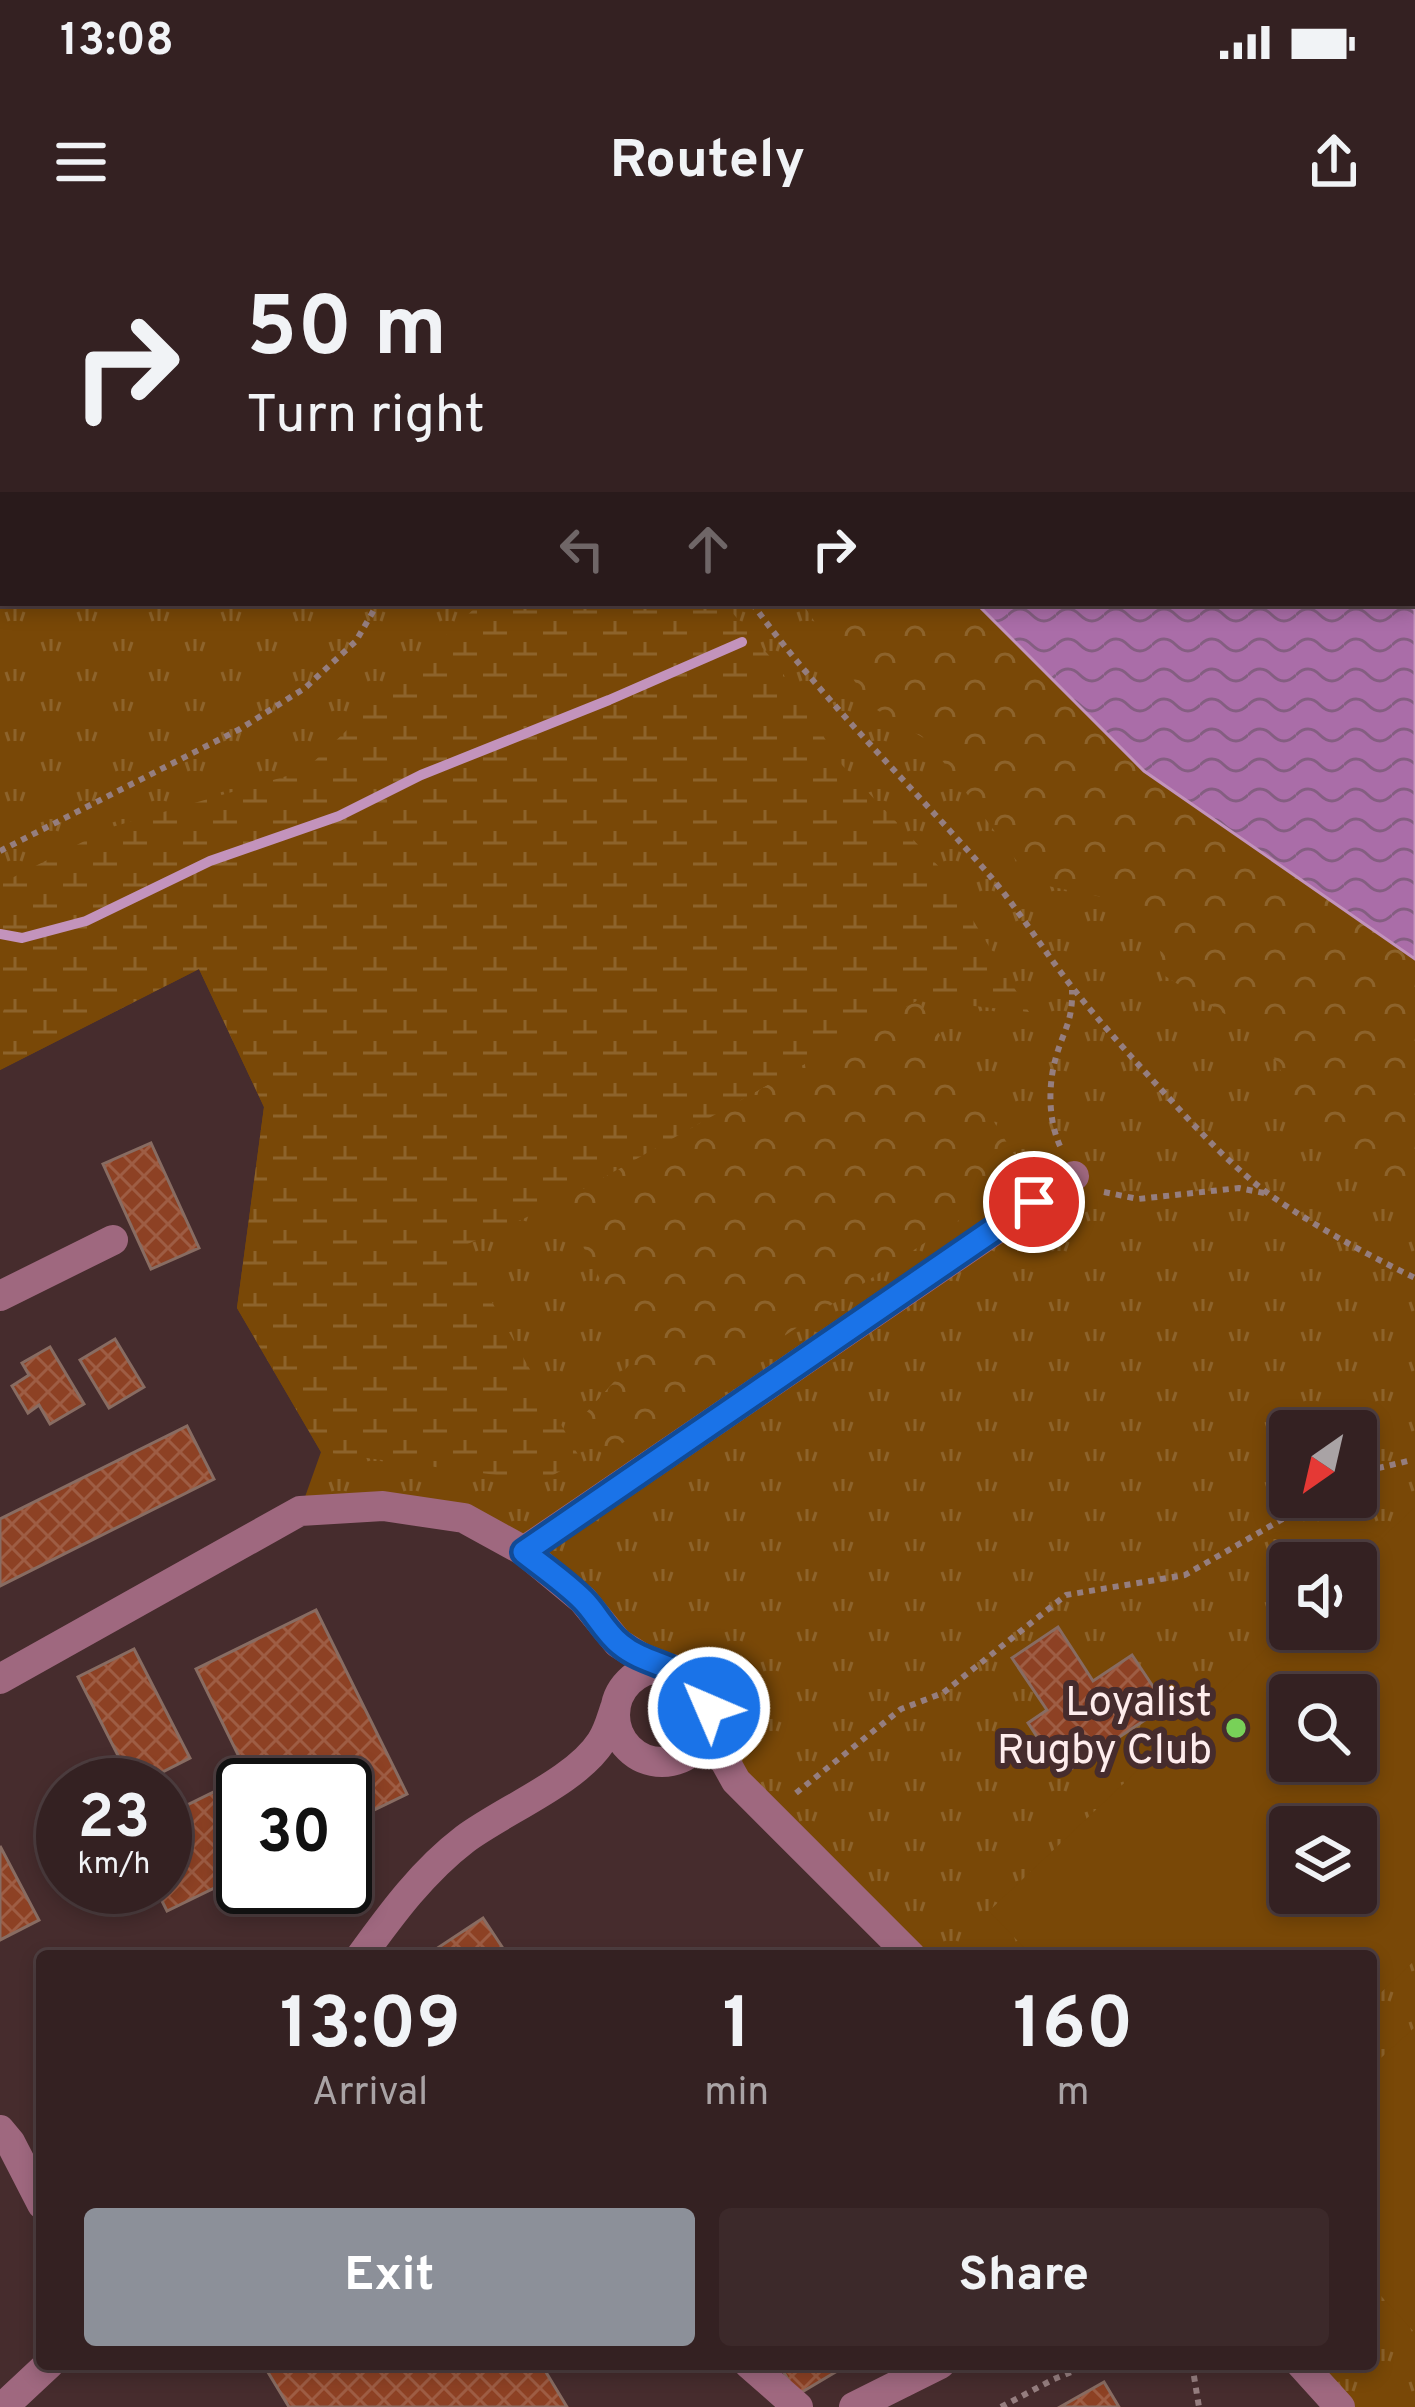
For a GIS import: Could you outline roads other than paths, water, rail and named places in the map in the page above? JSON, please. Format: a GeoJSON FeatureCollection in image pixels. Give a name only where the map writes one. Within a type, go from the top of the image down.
{"type":"FeatureCollection","features":[{"type":"Feature","properties":{"kind":"street"},"geometry":{"type":"LineString","coordinates":[[524,1552],[1074,1176]]}},
{"type":"Feature","properties":{"kind":"street"},"geometry":{"type":"LineString","coordinates":[[0,1296],[112,1240]]}},
{"type":"Feature","properties":{"kind":"street"},"geometry":{"type":"LineString","coordinates":[[0,1679],[300,1511],[382,1506],[464,1518],[524,1552],[584,1600],[618,1643],[696,1682],[705,1694],[709,1723],[696,1749],[656,1760],[629,1750],[615,1724],[623,1667],[618,1643]]}},
{"type":"Feature","properties":{"kind":"street"},"geometry":{"type":"LineString","coordinates":[[365,1950],[432,1867],[466,1838],[576,1768],[599,1746],[629,1681],[642,1672],[670,1669]]}},
{"type":"Feature","properties":{"kind":"street"},"geometry":{"type":"LineString","coordinates":[[709,1723],[736,1781],[905,1950]]}},
{"type":"Feature","properties":{"kind":"street"},"geometry":{"type":"LineString","coordinates":[[576,1768],[621,1756],[703,1766],[736,1781]]}},
{"type":"Feature","properties":{"kind":"street"},"geometry":{"type":"LineString","coordinates":[[0,2130],[36,2192]]}},
{"type":"Feature","properties":{"kind":"street"},"geometry":{"type":"LineString","coordinates":[[3,2407],[43,2370]]}},
{"type":"Feature","properties":{"kind":"street"},"geometry":{"type":"LineString","coordinates":[[756,2370],[798,2407]]}},
{"type":"Feature","properties":{"kind":"street"},"geometry":{"type":"LineString","coordinates":[[854,2407],[928,2370]]}},
{"type":"Feature","properties":{"kind":"street"},"geometry":{"type":"LineString","coordinates":[[1306,2370],[1340,2407]]}},
{"type":"Feature","properties":{"kind":"water"},"geometry":{"type":"Polygon","coordinates":[[[979,606],[1415,606],[1415,959],[1144,771],[979,606]]]}},
{"type":"Feature","properties":{"kind":"waterway"},"geometry":{"type":"LineString","coordinates":[[0,934],[22,938],[86,921],[210,861],[339,816],[421,775],[742,642]]}},
{"type":"Feature","properties":{"kind":"place","name":"Loyalist Rugby Club"},"geometry":{"type":"Point","coordinates":[1236,1728]}}]}
